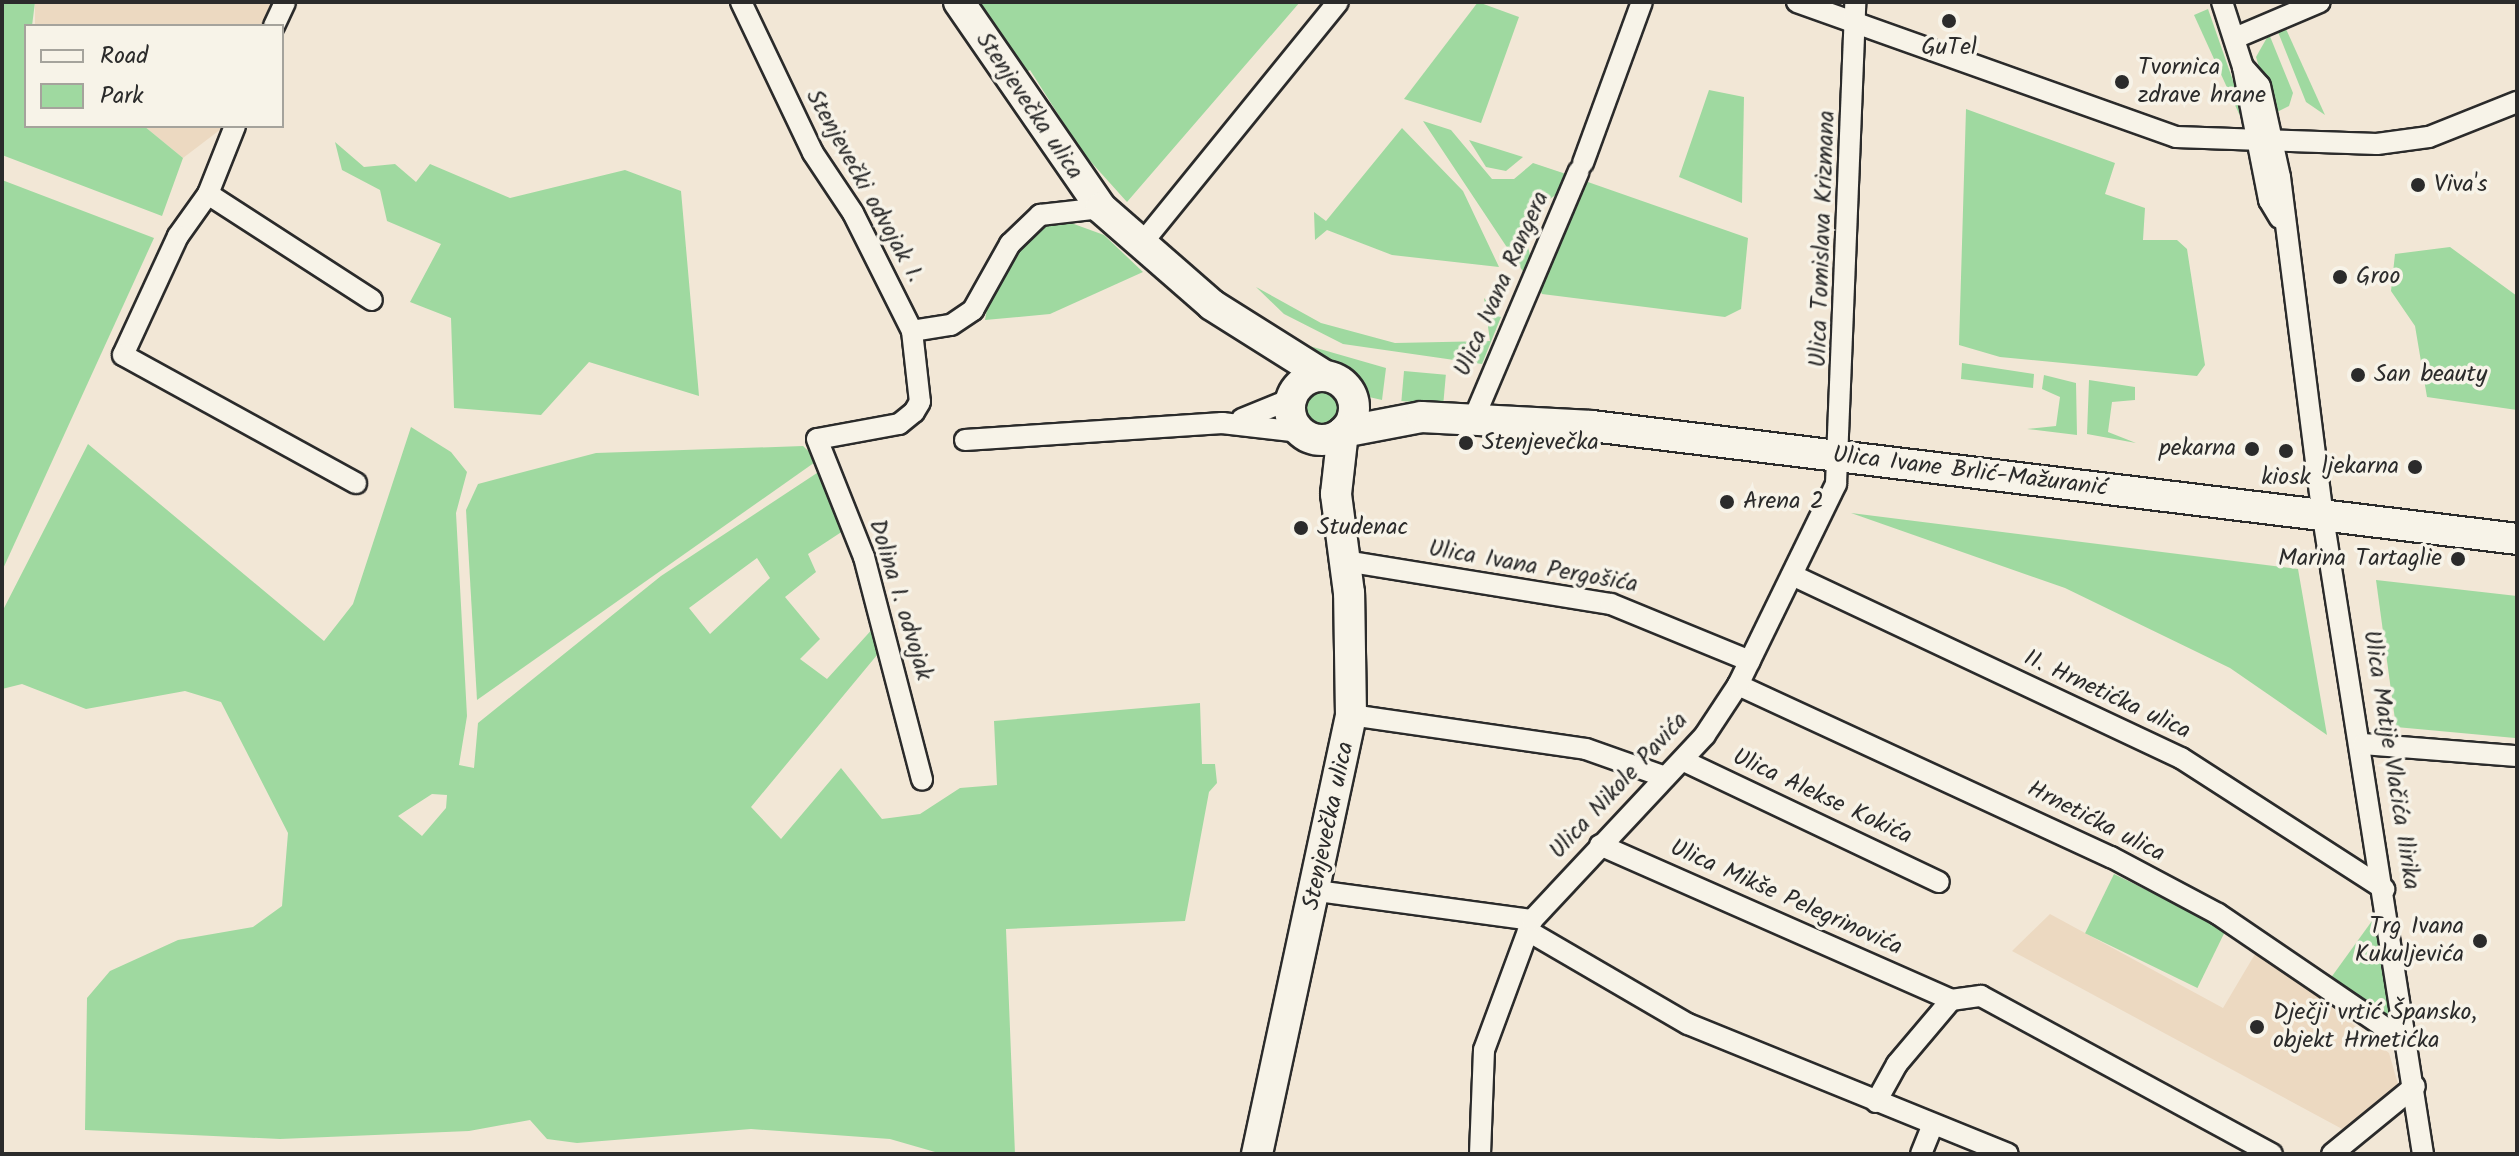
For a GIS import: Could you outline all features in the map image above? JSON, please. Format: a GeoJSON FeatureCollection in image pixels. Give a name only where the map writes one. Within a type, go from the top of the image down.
{"type":"FeatureCollection","features":[{"type":"Feature","properties":{"kind":"street"},"geometry":{"type":"LineString","coordinates":[[275,24],[285,2]]}},
{"type":"Feature","properties":{"kind":"street","name":"Stenjevečki odvojak I."},"geometry":{"type":"LineString","coordinates":[[741,2],[813,153],[853,213],[912,331],[920,402],[899,424],[817,439]]}},
{"type":"Feature","properties":{"kind":"street","name":"Stenjevečka ulica"},"geometry":{"type":"LineString","coordinates":[[959,2],[1101,208],[1241,325],[1285,375],[1291,398]]}},
{"type":"Feature","properties":{"kind":"street"},"geometry":{"type":"LineString","coordinates":[[1143,242],[1338,2]]}},
{"type":"Feature","properties":{"kind":"street","name":"Ulica Ivana Rangera"},"geometry":{"type":"LineString","coordinates":[[1474,418],[1581,167],[1642,2]]}},
{"type":"Feature","properties":{"kind":"street"},"geometry":{"type":"LineString","coordinates":[[1797,2],[2149,132],[2266,143],[2429,137],[2517,102]]}},
{"type":"Feature","properties":{"kind":"street","name":"Ulica Tomislava Krizmana"},"geometry":{"type":"LineString","coordinates":[[1840,456],[1855,2]]}},
{"type":"Feature","properties":{"kind":"street","name":"Ulica Matije Vlačića Ilirika"},"geometry":{"type":"LineString","coordinates":[[2222,2],[2266,143],[2280,218],[2323,517],[2363,744],[2423,1154]]}},
{"type":"Feature","properties":{"kind":"street"},"geometry":{"type":"LineString","coordinates":[[2235,38],[2320,2]]}},
{"type":"Feature","properties":{"kind":"street"},"geometry":{"type":"LineString","coordinates":[[234,128],[208,194],[178,236],[123,355],[356,483]]}},
{"type":"Feature","properties":{"kind":"street"},"geometry":{"type":"LineString","coordinates":[[208,194],[372,300]]}},
{"type":"Feature","properties":{"kind":"street","name":"Stenjevečka ulica"},"geometry":{"type":"LineString","coordinates":[[912,331],[951,325],[973,310],[1010,244],[1040,215],[1101,208]]}},
{"type":"Feature","properties":{"kind":"street","name":"Stenjevečka ulica"},"geometry":{"type":"LineString","coordinates":[[1241,325],[1323,375]]}},
{"type":"Feature","properties":{"kind":"street"},"geometry":{"type":"LineString","coordinates":[[965,440],[1222,423],[1305,435],[1343,432],[1355,411],[1350,391],[1323,375],[1302,382],[1291,398],[1222,423]]}},
{"type":"Feature","properties":{"kind":"street","name":"Ulica Ivane Brlić-Mažuranić"},"geometry":{"type":"LineString","coordinates":[[1350,391],[1422,417]]}},
{"type":"Feature","properties":{"kind":"street"},"geometry":{"type":"LineString","coordinates":[[1291,398],[1305,435]]}},
{"type":"Feature","properties":{"kind":"street","name":"Ulica Ivane Brlić-Mažuranić"},"geometry":{"type":"LineString","coordinates":[[1343,432],[1422,417],[1474,418],[1840,456],[2517,539]]}},
{"type":"Feature","properties":{"kind":"street","name":"Stenjevečka ulica"},"geometry":{"type":"LineString","coordinates":[[1257,1154],[1317,891],[1351,715],[1345,561],[1336,494],[1343,432]]}},
{"type":"Feature","properties":{"kind":"street","name":"Stenjevečka ulica"},"geometry":{"type":"LineString","coordinates":[[1305,435],[1336,494]]}},
{"type":"Feature","properties":{"kind":"street","name":"Dolina I. odvojak"},"geometry":{"type":"LineString","coordinates":[[817,439],[864,557],[922,780]]}},
{"type":"Feature","properties":{"kind":"street","name":"Ulica Nikole Pavića"},"geometry":{"type":"LineString","coordinates":[[1480,1154],[1484,1050],[1530,925],[1600,845],[1684,761],[1738,685],[1833,493],[1840,456]]}},
{"type":"Feature","properties":{"kind":"street","name":"Ulica Ivana Pergošića"},"geometry":{"type":"LineString","coordinates":[[1345,561],[1611,604],[1750,661]]}},
{"type":"Feature","properties":{"kind":"street","name":"II. Hrnetićka ulica"},"geometry":{"type":"LineString","coordinates":[[1792,575],[2181,758],[2384,889]]}},
{"type":"Feature","properties":{"kind":"street","name":"Hrnetićka ulica"},"geometry":{"type":"LineString","coordinates":[[1738,685],[2111,857],[2218,914],[2408,1043]]}},
{"type":"Feature","properties":{"kind":"street"},"geometry":{"type":"LineString","coordinates":[[1351,715],[1586,749],[1665,777]]}},
{"type":"Feature","properties":{"kind":"street"},"geometry":{"type":"LineString","coordinates":[[2363,744],[2517,756]]}},
{"type":"Feature","properties":{"kind":"street","name":"Ulica Alekse Kokića"},"geometry":{"type":"LineString","coordinates":[[1684,761],[1939,882]]}},
{"type":"Feature","properties":{"kind":"street","name":"Ulica Mikše Pelegrinovića"},"geometry":{"type":"LineString","coordinates":[[1600,845],[1951,1000],[1981,996],[2272,1154]]}},
{"type":"Feature","properties":{"kind":"street"},"geometry":{"type":"LineString","coordinates":[[1317,891],[1530,925],[1688,1024],[2008,1154]]}},
{"type":"Feature","properties":{"kind":"street"},"geometry":{"type":"LineString","coordinates":[[1876,1102],[1897,1064],[1951,1000]]}},
{"type":"Feature","properties":{"kind":"street"},"geometry":{"type":"LineString","coordinates":[[2332,1154],[2415,1086]]}},
{"type":"Feature","properties":{"kind":"street"},"geometry":{"type":"LineString","coordinates":[[1921,1154],[1933,1124]]}},
{"type":"Feature","properties":{"kind":"shaded area"},"geometry":{"type":"Polygon","coordinates":[[[35,2],[278,2],[278,24],[35,24],[35,2]]]}},
{"type":"Feature","properties":{"kind":"shaded area"},"geometry":{"type":"Polygon","coordinates":[[[146,128],[222,128],[183,158],[146,128]]]}},
{"type":"Feature","properties":{"kind":"shaded area","name":"Dječji vrtić Špansko, objekt Hrnetićka"},"geometry":{"type":"Polygon","coordinates":[[[2050,914],[2223,1008],[2258,949],[2389,1053],[2398,1084],[2344,1130],[2012,951],[2050,914]]]}},
{"type":"Feature","properties":{"kind":"green space"},"geometry":{"type":"Polygon","coordinates":[[[2,2],[35,2],[32,24],[24,24],[24,128],[146,128],[183,158],[162,216],[2,155],[2,2]]]}},
{"type":"Feature","properties":{"kind":"green space"},"geometry":{"type":"Polygon","coordinates":[[[976,2],[1300,2],[1127,202],[1082,152],[1030,70],[1022,74],[976,2]]]}},
{"type":"Feature","properties":{"kind":"green space"},"geometry":{"type":"Polygon","coordinates":[[[1478,2],[1519,17],[1481,123],[1404,99],[1478,2]]]}},
{"type":"Feature","properties":{"kind":"green space"},"geometry":{"type":"Polygon","coordinates":[[[2208,9],[2239,98],[2240,116],[2194,15],[2208,9]]]}},
{"type":"Feature","properties":{"kind":"green space"},"geometry":{"type":"Polygon","coordinates":[[[2286,29],[2325,115],[2306,102],[2278,32],[2286,29]]]}},
{"type":"Feature","properties":{"kind":"green space"},"geometry":{"type":"Polygon","coordinates":[[[2269,34],[2293,93],[2289,106],[2273,114],[2256,57],[2269,34]]]}},
{"type":"Feature","properties":{"kind":"green space"},"geometry":{"type":"Polygon","coordinates":[[[1709,90],[1744,97],[1742,203],[1679,177],[1709,90]]]}},
{"type":"Feature","properties":{"kind":"green space"},"geometry":{"type":"Polygon","coordinates":[[[1966,109],[2115,163],[2105,194],[2145,208],[2143,240],[2177,240],[2187,249],[2205,365],[2197,376],[2000,357],[1959,345],[1966,109]]]}},
{"type":"Feature","properties":{"kind":"green space"},"geometry":{"type":"Polygon","coordinates":[[[1423,121],[1451,130],[1492,179],[1514,179],[1533,163],[1569,175],[1564,189],[1522,219],[1531,260],[1524,273],[1423,121]]]}},
{"type":"Feature","properties":{"kind":"green space"},"geometry":{"type":"Polygon","coordinates":[[[1402,128],[1463,191],[1499,267],[1392,255],[1327,230],[1315,240],[1314,212],[1326,221],[1402,128]]]}},
{"type":"Feature","properties":{"kind":"green space"},"geometry":{"type":"Polygon","coordinates":[[[1469,140],[1523,157],[1506,171],[1486,167],[1469,140]]]}},
{"type":"Feature","properties":{"kind":"green space"},"geometry":{"type":"Polygon","coordinates":[[[335,142],[364,167],[395,164],[416,182],[430,164],[510,198],[625,170],[681,191],[699,396],[589,362],[541,415],[454,408],[451,318],[410,302],[441,244],[387,221],[380,190],[342,170],[335,142]]]}},
{"type":"Feature","properties":{"kind":"green space"},"geometry":{"type":"Polygon","coordinates":[[[2,180],[154,238],[2,571],[2,180]]]}},
{"type":"Feature","properties":{"kind":"green space"},"geometry":{"type":"Polygon","coordinates":[[[1585,181],[1748,238],[1741,309],[1725,317],[1542,294],[1538,286],[1585,181]]]}},
{"type":"Feature","properties":{"kind":"green space"},"geometry":{"type":"Polygon","coordinates":[[[1063,220],[1104,235],[1143,272],[1050,314],[985,320],[990,292],[1014,251],[1046,223],[1063,220]]]}},
{"type":"Feature","properties":{"kind":"green space"},"geometry":{"type":"Polygon","coordinates":[[[2450,247],[2517,296],[2517,410],[2427,397],[2415,326],[2391,291],[2395,254],[2450,247]]]}},
{"type":"Feature","properties":{"kind":"green space"},"geometry":{"type":"Polygon","coordinates":[[[1256,287],[1321,323],[1395,343],[1490,341],[1484,298],[1501,317],[1482,364],[1343,344],[1284,314],[1256,287]]]}},
{"type":"Feature","properties":{"kind":"green space"},"geometry":{"type":"Polygon","coordinates":[[[1299,343],[1386,368],[1382,400],[1369,397],[1345,371],[1299,343]]]}},
{"type":"Feature","properties":{"kind":"green space"},"geometry":{"type":"Polygon","coordinates":[[[1962,363],[2034,374],[2033,388],[1961,379],[1962,363]]]}},
{"type":"Feature","properties":{"kind":"green space"},"geometry":{"type":"Polygon","coordinates":[[[1404,371],[1446,375],[1443,405],[1401,401],[1404,371]]]}},
{"type":"Feature","properties":{"kind":"green space"},"geometry":{"type":"Polygon","coordinates":[[[2044,375],[2076,383],[2077,435],[2027,429],[2056,426],[2060,397],[2042,389],[2044,375]]]}},
{"type":"Feature","properties":{"kind":"green space"},"geometry":{"type":"Polygon","coordinates":[[[2089,380],[2135,387],[2135,400],[2112,402],[2108,432],[2136,443],[2087,434],[2089,380]]]}},
{"type":"Feature","properties":{"kind":"green space"},"geometry":{"type":"Polygon","coordinates":[[[1323,387],[1337,393],[1343,407],[1337,421],[1323,427],[1309,421],[1303,407],[1309,393],[1323,387]]]}},
{"type":"Feature","properties":{"kind":"green space"},"geometry":{"type":"Polygon","coordinates":[[[411,427],[451,452],[467,472],[456,513],[467,716],[459,765],[474,768],[478,723],[661,576],[820,471],[846,529],[808,554],[816,572],[785,597],[820,639],[800,659],[827,679],[876,625],[882,649],[751,807],[781,839],[841,768],[882,819],[920,814],[960,788],[997,785],[994,721],[1200,703],[1202,764],[1215,764],[1217,783],[1209,792],[1185,921],[1006,929],[1015,1154],[942,1154],[890,1139],[751,1129],[577,1143],[547,1139],[530,1120],[469,1131],[280,1139],[85,1130],[87,998],[110,971],[178,940],[253,927],[282,906],[288,833],[221,702],[185,691],[86,709],[22,684],[2,689],[2,612],[88,444],[324,641],[353,604],[411,427]],[[757,558],[689,608],[710,634],[770,578],[757,558]],[[432,794],[398,816],[422,836],[446,808],[447,795],[432,794]]]}},
{"type":"Feature","properties":{"kind":"green space"},"geometry":{"type":"Polygon","coordinates":[[[803,446],[818,460],[477,700],[466,510],[478,484],[596,453],[803,446]]]}},
{"type":"Feature","properties":{"kind":"green space"},"geometry":{"type":"Polygon","coordinates":[[[1851,513],[2298,569],[2327,735],[2230,668],[2065,588],[1851,513]]]}},
{"type":"Feature","properties":{"kind":"green space"},"geometry":{"type":"Polygon","coordinates":[[[2376,580],[2517,596],[2515,738],[2396,727],[2376,580]]]}},
{"type":"Feature","properties":{"kind":"green space"},"geometry":{"type":"Polygon","coordinates":[[[2114,874],[2226,929],[2197,988],[2085,933],[2114,874]]]}},
{"type":"Feature","properties":{"kind":"green space"},"geometry":{"type":"Polygon","coordinates":[[[2377,914],[2395,1017],[2382,1018],[2330,979],[2377,914]]]}},
{"type":"Feature","properties":{"kind":"place","name":"GuTel"},"geometry":{"type":"Point","coordinates":[1949,21]}},
{"type":"Feature","properties":{"kind":"place","name":"Tvornica zdrave hrane"},"geometry":{"type":"Point","coordinates":[2122,82]}},
{"type":"Feature","properties":{"kind":"place","name":"Viva's"},"geometry":{"type":"Point","coordinates":[2418,185]}},
{"type":"Feature","properties":{"kind":"place","name":"Groo"},"geometry":{"type":"Point","coordinates":[2340,277]}},
{"type":"Feature","properties":{"kind":"place","name":"San beauty"},"geometry":{"type":"Point","coordinates":[2358,375]}},
{"type":"Feature","properties":{"kind":"place","name":"Stenjevečka"},"geometry":{"type":"Point","coordinates":[1466,443]}},
{"type":"Feature","properties":{"kind":"place","name":"pekarna"},"geometry":{"type":"Point","coordinates":[2252,449]}},
{"type":"Feature","properties":{"kind":"place","name":"kiosk"},"geometry":{"type":"Point","coordinates":[2286,451]}},
{"type":"Feature","properties":{"kind":"place","name":"ljekarna"},"geometry":{"type":"Point","coordinates":[2415,467]}},
{"type":"Feature","properties":{"kind":"place","name":"Arena 2"},"geometry":{"type":"Point","coordinates":[1727,502]}},
{"type":"Feature","properties":{"kind":"place","name":"Studenac"},"geometry":{"type":"Point","coordinates":[1301,528]}},
{"type":"Feature","properties":{"kind":"place","name":"Marina Tartaglie"},"geometry":{"type":"Point","coordinates":[2458,559]}},
{"type":"Feature","properties":{"kind":"place","name":"Trg Ivana Kukuljevića"},"geometry":{"type":"Point","coordinates":[2480,941]}},
{"type":"Feature","properties":{"kind":"place","name":"Dječji vrtić Špansko, objekt Hrnetićka"},"geometry":{"type":"Point","coordinates":[2257,1027]}}]}
